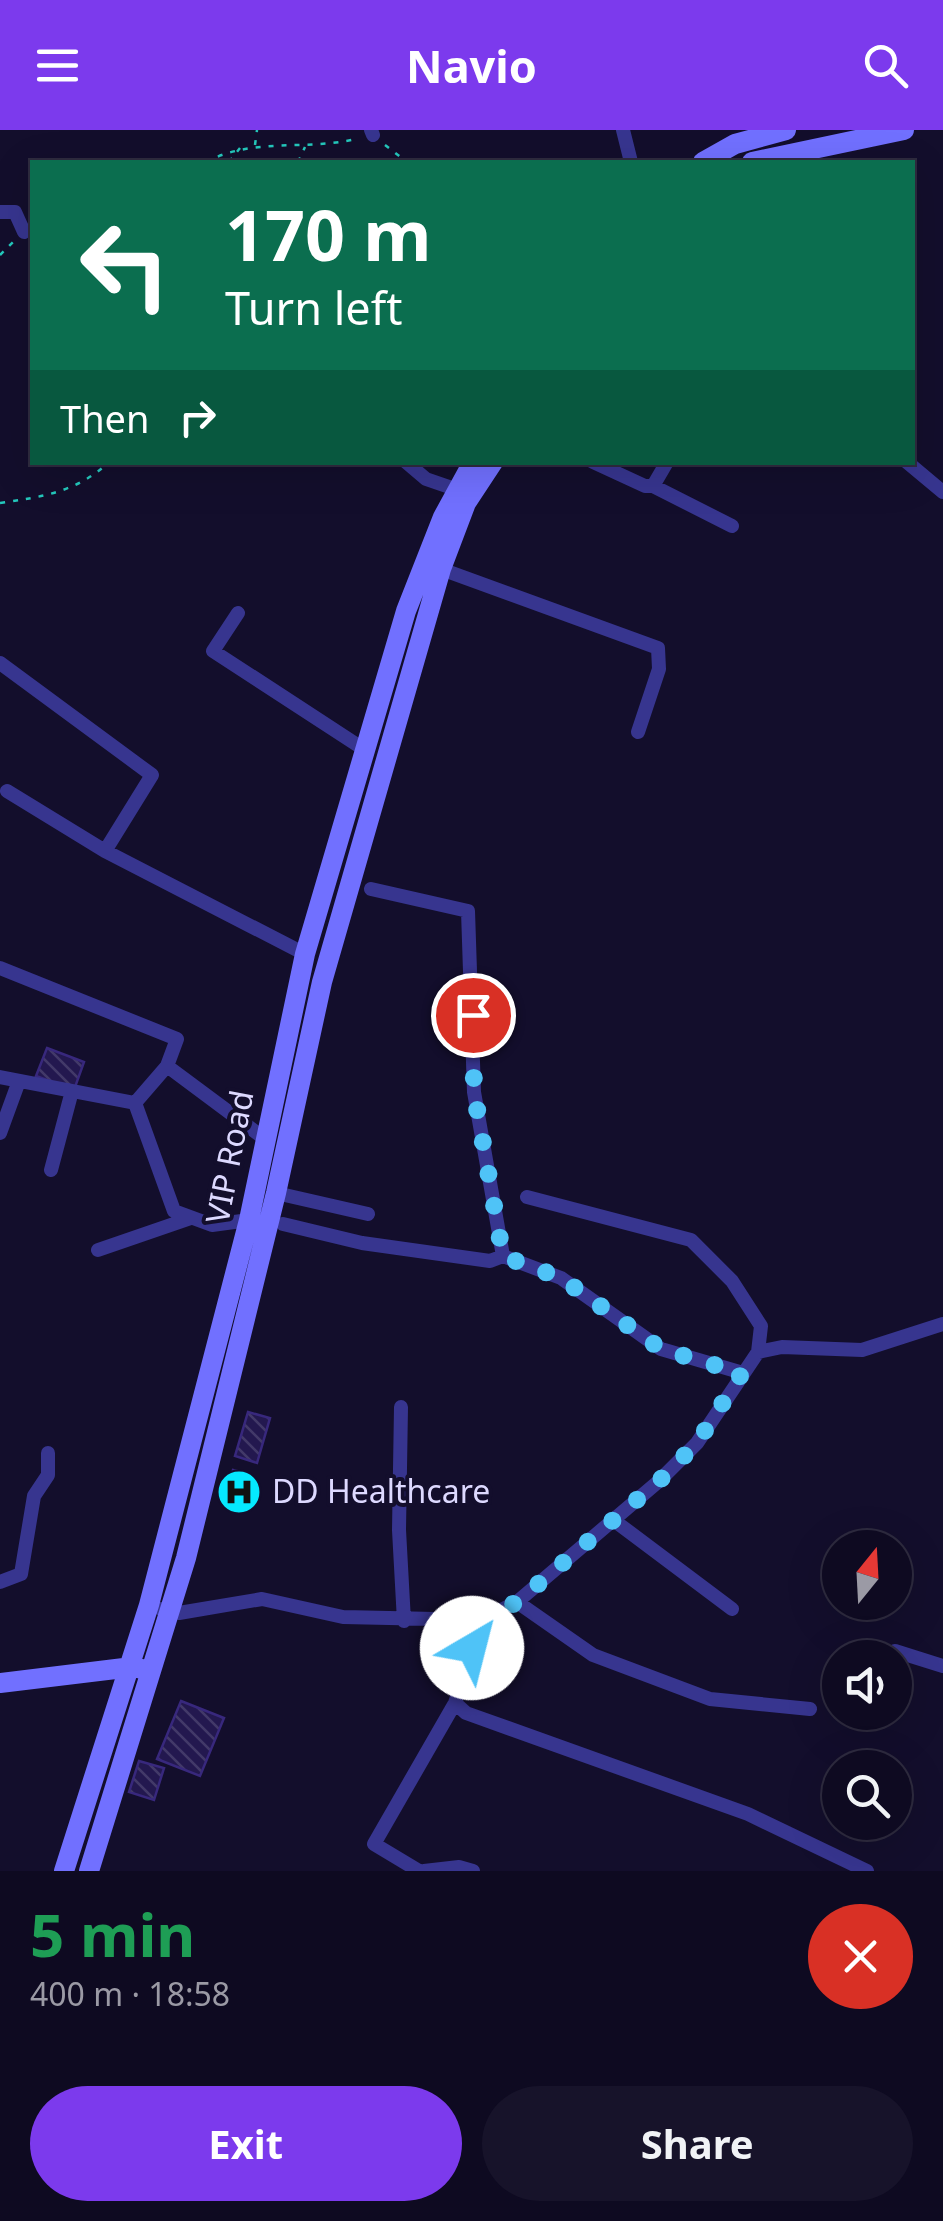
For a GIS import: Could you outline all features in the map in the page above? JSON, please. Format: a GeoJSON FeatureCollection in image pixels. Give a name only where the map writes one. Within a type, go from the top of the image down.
{"type":"FeatureCollection","features":[{"type":"Feature","properties":{"kind":"main road"},"geometry":{"type":"LineString","coordinates":[[705,160],[732,137],[786,130]]}},
{"type":"Feature","properties":{"kind":"main road"},"geometry":{"type":"LineString","coordinates":[[762,160],[904,130]]}},
{"type":"Feature","properties":{"kind":"main road","name":"VIP Road"},"geometry":{"type":"LineString","coordinates":[[159,1608],[250,1220],[305,954],[406,611],[470,465]]}},
{"type":"Feature","properties":{"kind":"main road","name":"VIP Road"},"geometry":{"type":"LineString","coordinates":[[89,1871],[141,1669],[276,1193],[322,982],[440,569],[466,503],[491,465]]}},
{"type":"Feature","properties":{"kind":"main road"},"geometry":{"type":"LineString","coordinates":[[0,1683],[141,1669]]}},
{"type":"Feature","properties":{"kind":"main road","name":"VIP Road"},"geometry":{"type":"LineString","coordinates":[[64,1871],[141,1669]]}},
{"type":"Feature","properties":{"kind":"street"},"geometry":{"type":"LineString","coordinates":[[623,130],[630,160]]}},
{"type":"Feature","properties":{"kind":"street"},"geometry":{"type":"LineString","coordinates":[[0,212],[15,212],[24,232]]}},
{"type":"Feature","properties":{"kind":"street"},"geometry":{"type":"LineString","coordinates":[[410,465],[426,478],[458,490]]}},
{"type":"Feature","properties":{"kind":"street"},"geometry":{"type":"LineString","coordinates":[[601,465],[654,486],[732,526]]}},
{"type":"Feature","properties":{"kind":"street"},"geometry":{"type":"LineString","coordinates":[[654,486],[665,465]]}},
{"type":"Feature","properties":{"kind":"street"},"geometry":{"type":"LineString","coordinates":[[912,465],[943,492]]}},
{"type":"Feature","properties":{"kind":"street"},"geometry":{"type":"LineString","coordinates":[[440,569],[658,648],[659,669],[638,732]]}},
{"type":"Feature","properties":{"kind":"street"},"geometry":{"type":"LineString","coordinates":[[238,613],[212,650],[366,750]]}},
{"type":"Feature","properties":{"kind":"street"},"geometry":{"type":"LineString","coordinates":[[0,663],[152,775],[106,852]]}},
{"type":"Feature","properties":{"kind":"street"},"geometry":{"type":"LineString","coordinates":[[7,791],[106,852],[305,954]]}},
{"type":"Feature","properties":{"kind":"street"},"geometry":{"type":"LineString","coordinates":[[370,888],[468,911],[474,1092],[503,1256]]}},
{"type":"Feature","properties":{"kind":"street"},"geometry":{"type":"LineString","coordinates":[[0,968],[176,1040],[167,1066],[135,1104]]}},
{"type":"Feature","properties":{"kind":"street"},"geometry":{"type":"LineString","coordinates":[[167,1066],[265,1139]]}},
{"type":"Feature","properties":{"kind":"street"},"geometry":{"type":"LineString","coordinates":[[0,1077],[135,1104]]}},
{"type":"Feature","properties":{"kind":"street"},"geometry":{"type":"LineString","coordinates":[[0,1133],[19,1081]]}},
{"type":"Feature","properties":{"kind":"street"},"geometry":{"type":"LineString","coordinates":[[50,1170],[72,1091]]}},
{"type":"Feature","properties":{"kind":"street"},"geometry":{"type":"LineString","coordinates":[[135,1104],[174,1211],[212,1224],[250,1220]]}},
{"type":"Feature","properties":{"kind":"street"},"geometry":{"type":"LineString","coordinates":[[276,1193],[368,1214]]}},
{"type":"Feature","properties":{"kind":"street"},"geometry":{"type":"LineString","coordinates":[[159,1608],[262,1598],[343,1617],[482,1620],[517,1602],[697,1443],[758,1352],[762,1326],[732,1281],[691,1240],[527,1197]]}},
{"type":"Feature","properties":{"kind":"street"},"geometry":{"type":"LineString","coordinates":[[98,1250],[192,1218]]}},
{"type":"Feature","properties":{"kind":"street"},"geometry":{"type":"LineString","coordinates":[[283,1224],[362,1243],[490,1261],[503,1256],[561,1278],[661,1349],[742,1373]]}},
{"type":"Feature","properties":{"kind":"street"},"geometry":{"type":"LineString","coordinates":[[758,1352],[782,1347],[862,1350],[943,1324]]}},
{"type":"Feature","properties":{"kind":"street"},"geometry":{"type":"LineString","coordinates":[[400,1407],[398,1516],[404,1621]]}},
{"type":"Feature","properties":{"kind":"street"},"geometry":{"type":"LineString","coordinates":[[0,1582],[21,1574],[34,1496],[48,1475],[48,1453]]}},
{"type":"Feature","properties":{"kind":"street"},"geometry":{"type":"LineString","coordinates":[[612,1519],[732,1609]]}},
{"type":"Feature","properties":{"kind":"street"},"geometry":{"type":"LineString","coordinates":[[517,1602],[593,1655],[710,1698],[810,1709]]}},
{"type":"Feature","properties":{"kind":"street"},"geometry":{"type":"LineString","coordinates":[[473,1871],[459,1866],[422,1871],[374,1844],[454,1703],[482,1620]]}},
{"type":"Feature","properties":{"kind":"street"},"geometry":{"type":"LineString","coordinates":[[912,1656],[943,1666]]}},
{"type":"Feature","properties":{"kind":"street"},"geometry":{"type":"LineString","coordinates":[[454,1703],[466,1713],[748,1814],[867,1871]]}},
{"type":"Feature","properties":{"kind":"path"},"geometry":{"type":"LineString","coordinates":[[255,146],[258,130]]}},
{"type":"Feature","properties":{"kind":"path"},"geometry":{"type":"LineString","coordinates":[[210,160],[241,146],[306,146],[372,133],[404,160]]}},
{"type":"Feature","properties":{"kind":"path"},"geometry":{"type":"LineString","coordinates":[[230,160],[241,146]]}},
{"type":"Feature","properties":{"kind":"path"},"geometry":{"type":"LineString","coordinates":[[299,160],[306,146]]}},
{"type":"Feature","properties":{"kind":"path"},"geometry":{"type":"LineString","coordinates":[[0,503],[66,492],[92,478],[106,465]]}},
{"type":"Feature","properties":{"kind":"building"},"geometry":{"type":"Polygon","coordinates":[[[47,1048],[84,1062],[74,1090],[36,1076],[47,1048]]]}},
{"type":"Feature","properties":{"kind":"building"},"geometry":{"type":"Polygon","coordinates":[[[248,1412],[270,1418],[257,1463],[235,1456],[248,1412]]]}},
{"type":"Feature","properties":{"kind":"building"},"geometry":{"type":"Polygon","coordinates":[[[233,1470],[246,1473],[243,1484],[256,1487],[251,1508],[226,1502],[233,1470]]]}},
{"type":"Feature","properties":{"kind":"building"},"geometry":{"type":"Polygon","coordinates":[[[181,1701],[224,1718],[200,1776],[157,1759],[181,1701]]]}},
{"type":"Feature","properties":{"kind":"building"},"geometry":{"type":"Polygon","coordinates":[[[139,1761],[164,1768],[154,1800],[129,1792],[139,1761]]]}},
{"type":"Feature","properties":{"kind":"place","name":"DD Healthcare"},"geometry":{"type":"Point","coordinates":[239,1492]}},
{"type":"Feature","properties":{"kind":"route"},"geometry":{"type":"LineString","coordinates":[[472,1648],[482,1620],[517,1602],[545,1580],[697,1443],[742,1373],[661,1349],[561,1278],[503,1256],[474,1092],[473,1015]]}}]}
